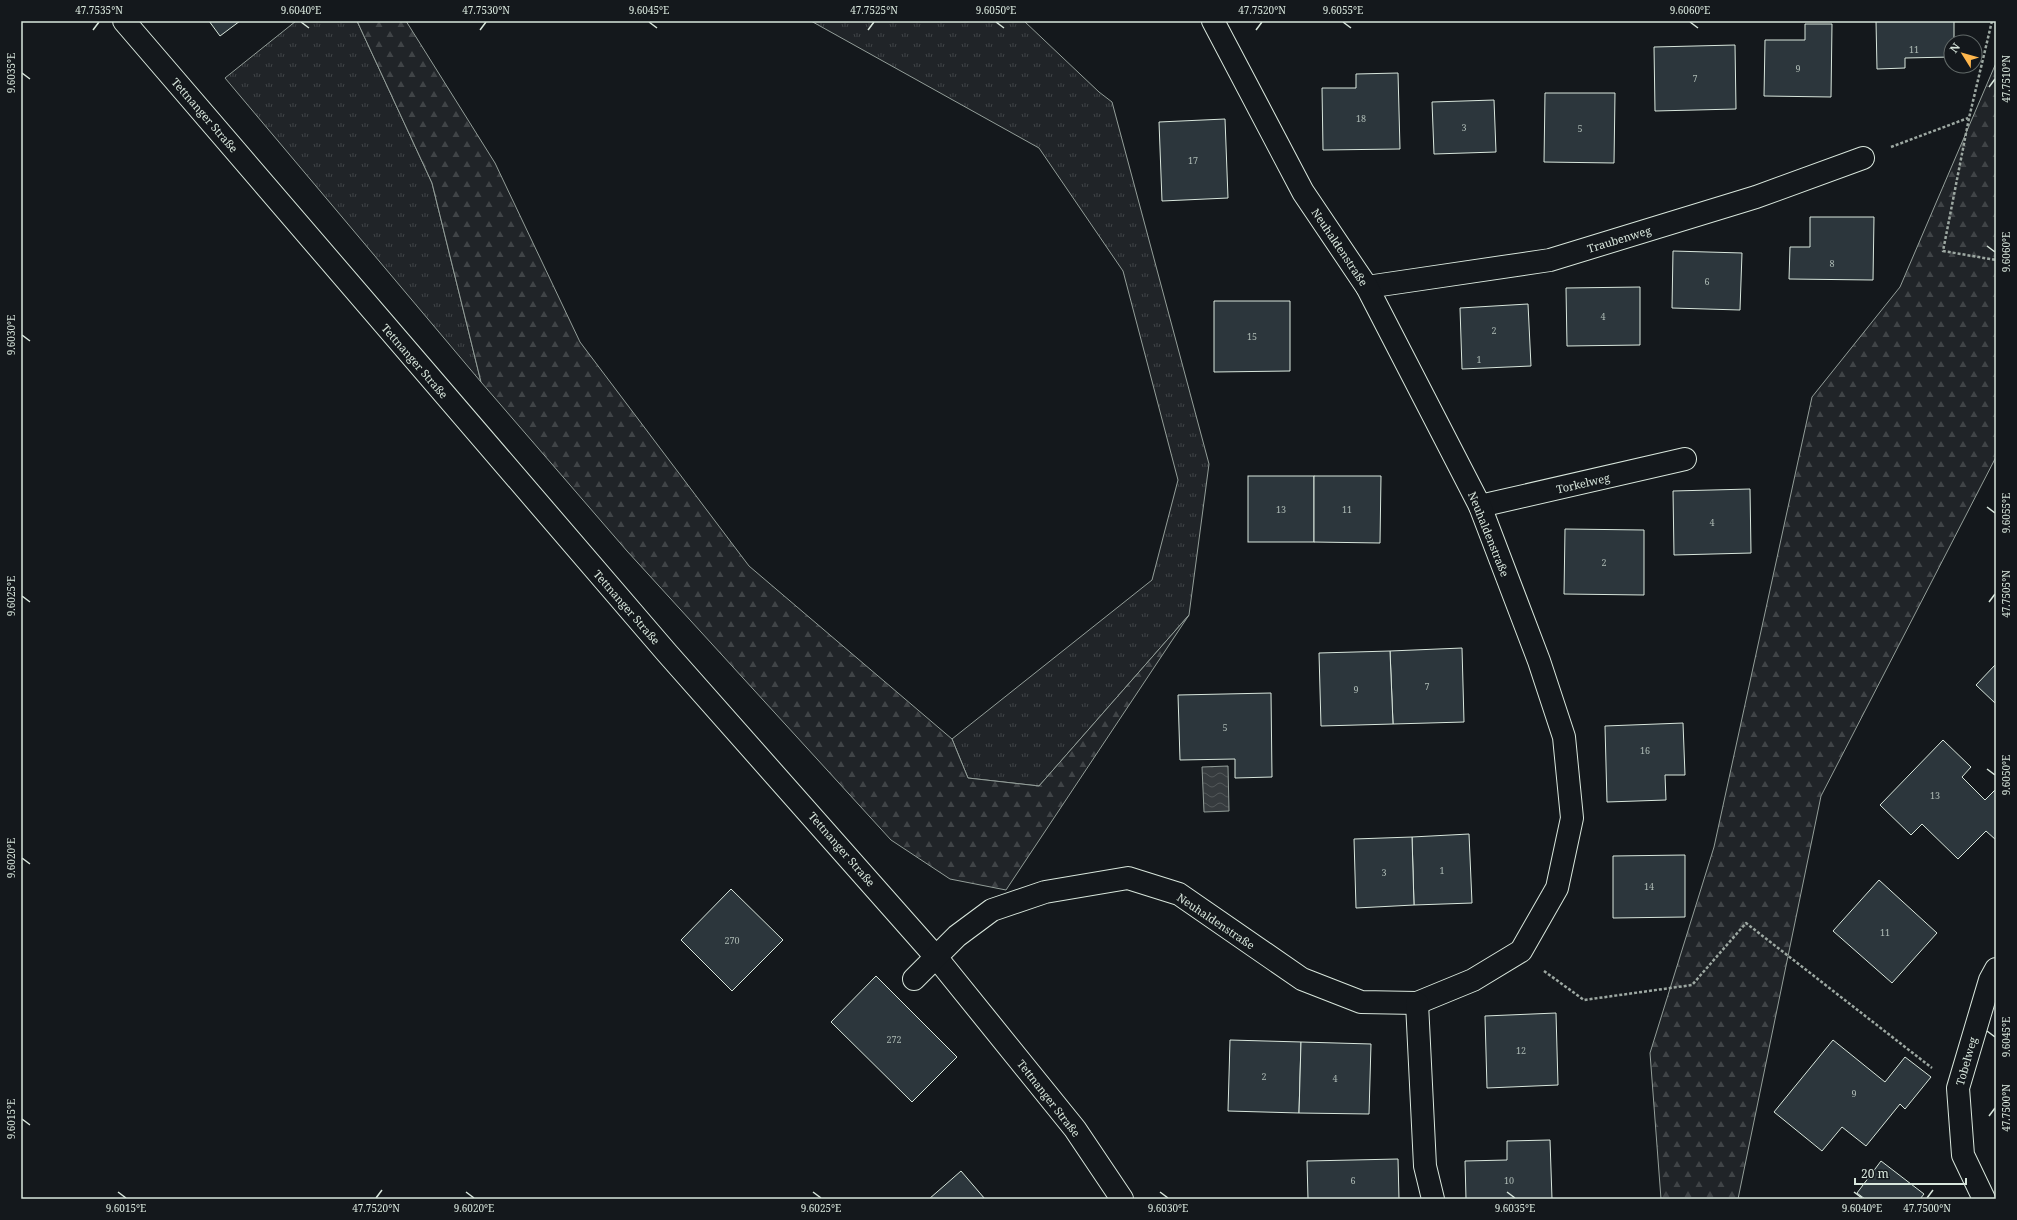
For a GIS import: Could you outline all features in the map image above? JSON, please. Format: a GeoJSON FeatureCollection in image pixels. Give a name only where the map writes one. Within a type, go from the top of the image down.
{"type":"FeatureCollection","features":[{"type":"Feature","properties":{"kind":"street","name":"Tettnanger Straße"},"geometry":{"type":"LineString","coordinates":[[124,21],[667,653],[936,957],[1075,1129],[1122,1199]]}},
{"type":"Feature","properties":{"kind":"street","name":"Neuhaldenstraße"},"geometry":{"type":"LineString","coordinates":[[914,979],[957,936],[992,910],[1045,892],[1128,878],[1179,894],[1302,979],[1361,1002],[1417,1003],[1473,980],[1522,951],[1557,888],[1572,818],[1564,737],[1539,661],[1480,506],[1367,287],[1303,192],[1213,21]]}},
{"type":"Feature","properties":{"kind":"street","name":"Traubenweg"},"geometry":{"type":"LineString","coordinates":[[1367,287],[1550,260],[1756,197],[1863,158]]}},
{"type":"Feature","properties":{"kind":"street","name":"Torkelweg"},"geometry":{"type":"LineString","coordinates":[[1480,506],[1685,459]]}},
{"type":"Feature","properties":{"kind":"street","name":"Tobelweg"},"geometry":{"type":"LineString","coordinates":[[1984,1199],[1963,1154],[1958,1088],[1990,980],[1996,969]]}},
{"type":"Feature","properties":{"kind":"street"},"geometry":{"type":"LineString","coordinates":[[1417,1003],[1425,1166],[1433,1199]]}},
{"type":"Feature","properties":{"kind":"path"},"geometry":{"type":"LineString","coordinates":[[1992,21],[1969,118],[1943,251],[1996,260]]}},
{"type":"Feature","properties":{"kind":"path"},"geometry":{"type":"LineString","coordinates":[[1863,158],[1969,118]]}},
{"type":"Feature","properties":{"kind":"path"},"geometry":{"type":"LineString","coordinates":[[1522,951],[1584,1000],[1692,984],[1746,922],[1958,1088]]}},
{"type":"Feature","properties":{"kind":"green space"},"geometry":{"type":"Polygon","coordinates":[[[296,21],[357,21],[432,183],[481,382],[225,78],[296,21]]]}},
{"type":"Feature","properties":{"kind":"green space"},"geometry":{"type":"Polygon","coordinates":[[[357,21],[406,21],[495,163],[580,342],[749,566],[952,739],[968,778],[1039,786],[1189,615],[1006,890],[950,879],[891,840],[627,551],[481,382],[432,183],[357,21]]]}},
{"type":"Feature","properties":{"kind":"green space"},"geometry":{"type":"Polygon","coordinates":[[[811,21],[1024,21],[1099,92],[1112,102],[1209,464],[1189,615],[1039,786],[968,778],[952,739],[1152,580],[1178,480],[1123,271],[1039,148],[811,21]]]}},
{"type":"Feature","properties":{"kind":"green space"},"geometry":{"type":"Polygon","coordinates":[[[1996,63],[1996,457],[1821,796],[1738,1199],[1661,1199],[1650,1053],[1714,847],[1812,397],[1900,287],[1996,63]]]}},
{"type":"Feature","properties":{"kind":"water"},"geometry":{"type":"Polygon","coordinates":[[[1228,766],[1229,811],[1204,812],[1202,767],[1228,766]]]}},
{"type":"Feature","properties":{"kind":"building"},"geometry":{"type":"Polygon","coordinates":[[[209,21],[240,21],[220,36],[209,21]]]}},
{"type":"Feature","properties":{"kind":"building"},"geometry":{"type":"Polygon","coordinates":[[[1876,21],[1954,21],[1954,34],[1943,34],[1943,57],[1905,58],[1905,68],[1877,69],[1876,21]]]}},
{"type":"Feature","properties":{"kind":"building"},"geometry":{"type":"Polygon","coordinates":[[[1805,24],[1832,24],[1831,97],[1764,96],[1765,40],[1805,40],[1805,24]]]}},
{"type":"Feature","properties":{"kind":"building"},"geometry":{"type":"Polygon","coordinates":[[[1735,45],[1736,109],[1655,111],[1654,47],[1735,45]]]}},
{"type":"Feature","properties":{"kind":"building"},"geometry":{"type":"Polygon","coordinates":[[[1398,73],[1400,149],[1323,150],[1322,88],[1356,88],[1356,74],[1398,73]]]}},
{"type":"Feature","properties":{"kind":"building"},"geometry":{"type":"Polygon","coordinates":[[[1545,93],[1615,93],[1614,163],[1544,162],[1545,93]]]}},
{"type":"Feature","properties":{"kind":"building"},"geometry":{"type":"Polygon","coordinates":[[[1494,100],[1496,152],[1434,154],[1432,102],[1494,100]]]}},
{"type":"Feature","properties":{"kind":"building"},"geometry":{"type":"Polygon","coordinates":[[[1225,119],[1228,198],[1162,201],[1159,122],[1225,119]]]}},
{"type":"Feature","properties":{"kind":"building"},"geometry":{"type":"Polygon","coordinates":[[[1810,217],[1874,217],[1873,280],[1789,279],[1790,247],[1810,247],[1810,217]]]}},
{"type":"Feature","properties":{"kind":"building"},"geometry":{"type":"Polygon","coordinates":[[[1673,251],[1742,253],[1740,310],[1672,308],[1673,251]]]}},
{"type":"Feature","properties":{"kind":"building"},"geometry":{"type":"Polygon","coordinates":[[[1640,287],[1640,345],[1567,346],[1566,288],[1640,287]]]}},
{"type":"Feature","properties":{"kind":"building"},"geometry":{"type":"Polygon","coordinates":[[[1214,301],[1290,301],[1290,371],[1214,372],[1214,301]]]}},
{"type":"Feature","properties":{"kind":"building"},"geometry":{"type":"Polygon","coordinates":[[[1528,304],[1531,366],[1462,369],[1460,308],[1528,304]]]}},
{"type":"Feature","properties":{"kind":"building"},"geometry":{"type":"Polygon","coordinates":[[[1248,476],[1314,476],[1314,542],[1248,542],[1248,476]]]}},
{"type":"Feature","properties":{"kind":"building"},"geometry":{"type":"Polygon","coordinates":[[[1314,476],[1381,476],[1380,543],[1314,542],[1314,476]]]}},
{"type":"Feature","properties":{"kind":"building"},"geometry":{"type":"Polygon","coordinates":[[[1750,489],[1751,553],[1674,555],[1673,491],[1750,489]]]}},
{"type":"Feature","properties":{"kind":"building"},"geometry":{"type":"Polygon","coordinates":[[[1565,529],[1644,530],[1644,595],[1564,594],[1565,529]]]}},
{"type":"Feature","properties":{"kind":"building"},"geometry":{"type":"Polygon","coordinates":[[[1462,648],[1464,722],[1393,724],[1390,651],[1462,648]]]}},
{"type":"Feature","properties":{"kind":"building"},"geometry":{"type":"Polygon","coordinates":[[[1390,651],[1393,724],[1321,726],[1319,653],[1390,651]]]}},
{"type":"Feature","properties":{"kind":"building"},"geometry":{"type":"Polygon","coordinates":[[[1996,664],[1996,704],[1976,685],[1996,664]]]}},
{"type":"Feature","properties":{"kind":"building"},"geometry":{"type":"Polygon","coordinates":[[[1271,693],[1272,777],[1235,778],[1235,759],[1180,760],[1178,695],[1271,693]]]}},
{"type":"Feature","properties":{"kind":"building"},"geometry":{"type":"Polygon","coordinates":[[[1683,723],[1685,775],[1665,775],[1666,800],[1607,802],[1605,726],[1683,723]]]}},
{"type":"Feature","properties":{"kind":"building"},"geometry":{"type":"Polygon","coordinates":[[[1943,740],[1971,767],[1962,777],[1985,800],[1996,789],[1996,840],[1986,831],[1958,859],[1922,824],[1911,835],[1880,805],[1943,740]]]}},
{"type":"Feature","properties":{"kind":"building"},"geometry":{"type":"Polygon","coordinates":[[[1469,834],[1472,903],[1414,905],[1412,837],[1469,834]]]}},
{"type":"Feature","properties":{"kind":"building"},"geometry":{"type":"Polygon","coordinates":[[[1412,837],[1414,905],[1356,908],[1354,839],[1412,837]]]}},
{"type":"Feature","properties":{"kind":"building"},"geometry":{"type":"Polygon","coordinates":[[[1685,855],[1685,917],[1613,918],[1613,856],[1685,855]]]}},
{"type":"Feature","properties":{"kind":"building"},"geometry":{"type":"Polygon","coordinates":[[[1879,880],[1937,933],[1892,983],[1833,931],[1879,880]]]}},
{"type":"Feature","properties":{"kind":"building"},"geometry":{"type":"Polygon","coordinates":[[[731,889],[783,940],[732,991],[681,940],[731,889]]]}},
{"type":"Feature","properties":{"kind":"building"},"geometry":{"type":"Polygon","coordinates":[[[876,976],[957,1057],[912,1102],[831,1022],[876,976]]]}},
{"type":"Feature","properties":{"kind":"building"},"geometry":{"type":"Polygon","coordinates":[[[1556,1013],[1558,1085],[1487,1088],[1485,1016],[1556,1013]]]}},
{"type":"Feature","properties":{"kind":"building"},"geometry":{"type":"Polygon","coordinates":[[[1230,1040],[1301,1042],[1299,1113],[1228,1111],[1230,1040]]]}},
{"type":"Feature","properties":{"kind":"building"},"geometry":{"type":"Polygon","coordinates":[[[1833,1040],[1885,1082],[1905,1057],[1931,1077],[1905,1109],[1900,1104],[1866,1146],[1842,1127],[1822,1151],[1774,1112],[1833,1040]]]}},
{"type":"Feature","properties":{"kind":"building"},"geometry":{"type":"Polygon","coordinates":[[[1301,1042],[1371,1044],[1369,1114],[1299,1113],[1301,1042]]]}},
{"type":"Feature","properties":{"kind":"building"},"geometry":{"type":"Polygon","coordinates":[[[1550,1140],[1552,1199],[1466,1199],[1465,1161],[1507,1160],[1507,1141],[1550,1140]]]}},
{"type":"Feature","properties":{"kind":"building"},"geometry":{"type":"Polygon","coordinates":[[[1398,1159],[1399,1199],[1308,1199],[1307,1161],[1398,1159]]]}},
{"type":"Feature","properties":{"kind":"building"},"geometry":{"type":"Polygon","coordinates":[[[1881,1161],[1924,1194],[1920,1199],[1865,1199],[1857,1193],[1881,1161]]]}},
{"type":"Feature","properties":{"kind":"building"},"geometry":{"type":"Polygon","coordinates":[[[961,1171],[985,1199],[929,1199],[961,1171]]]}}]}
